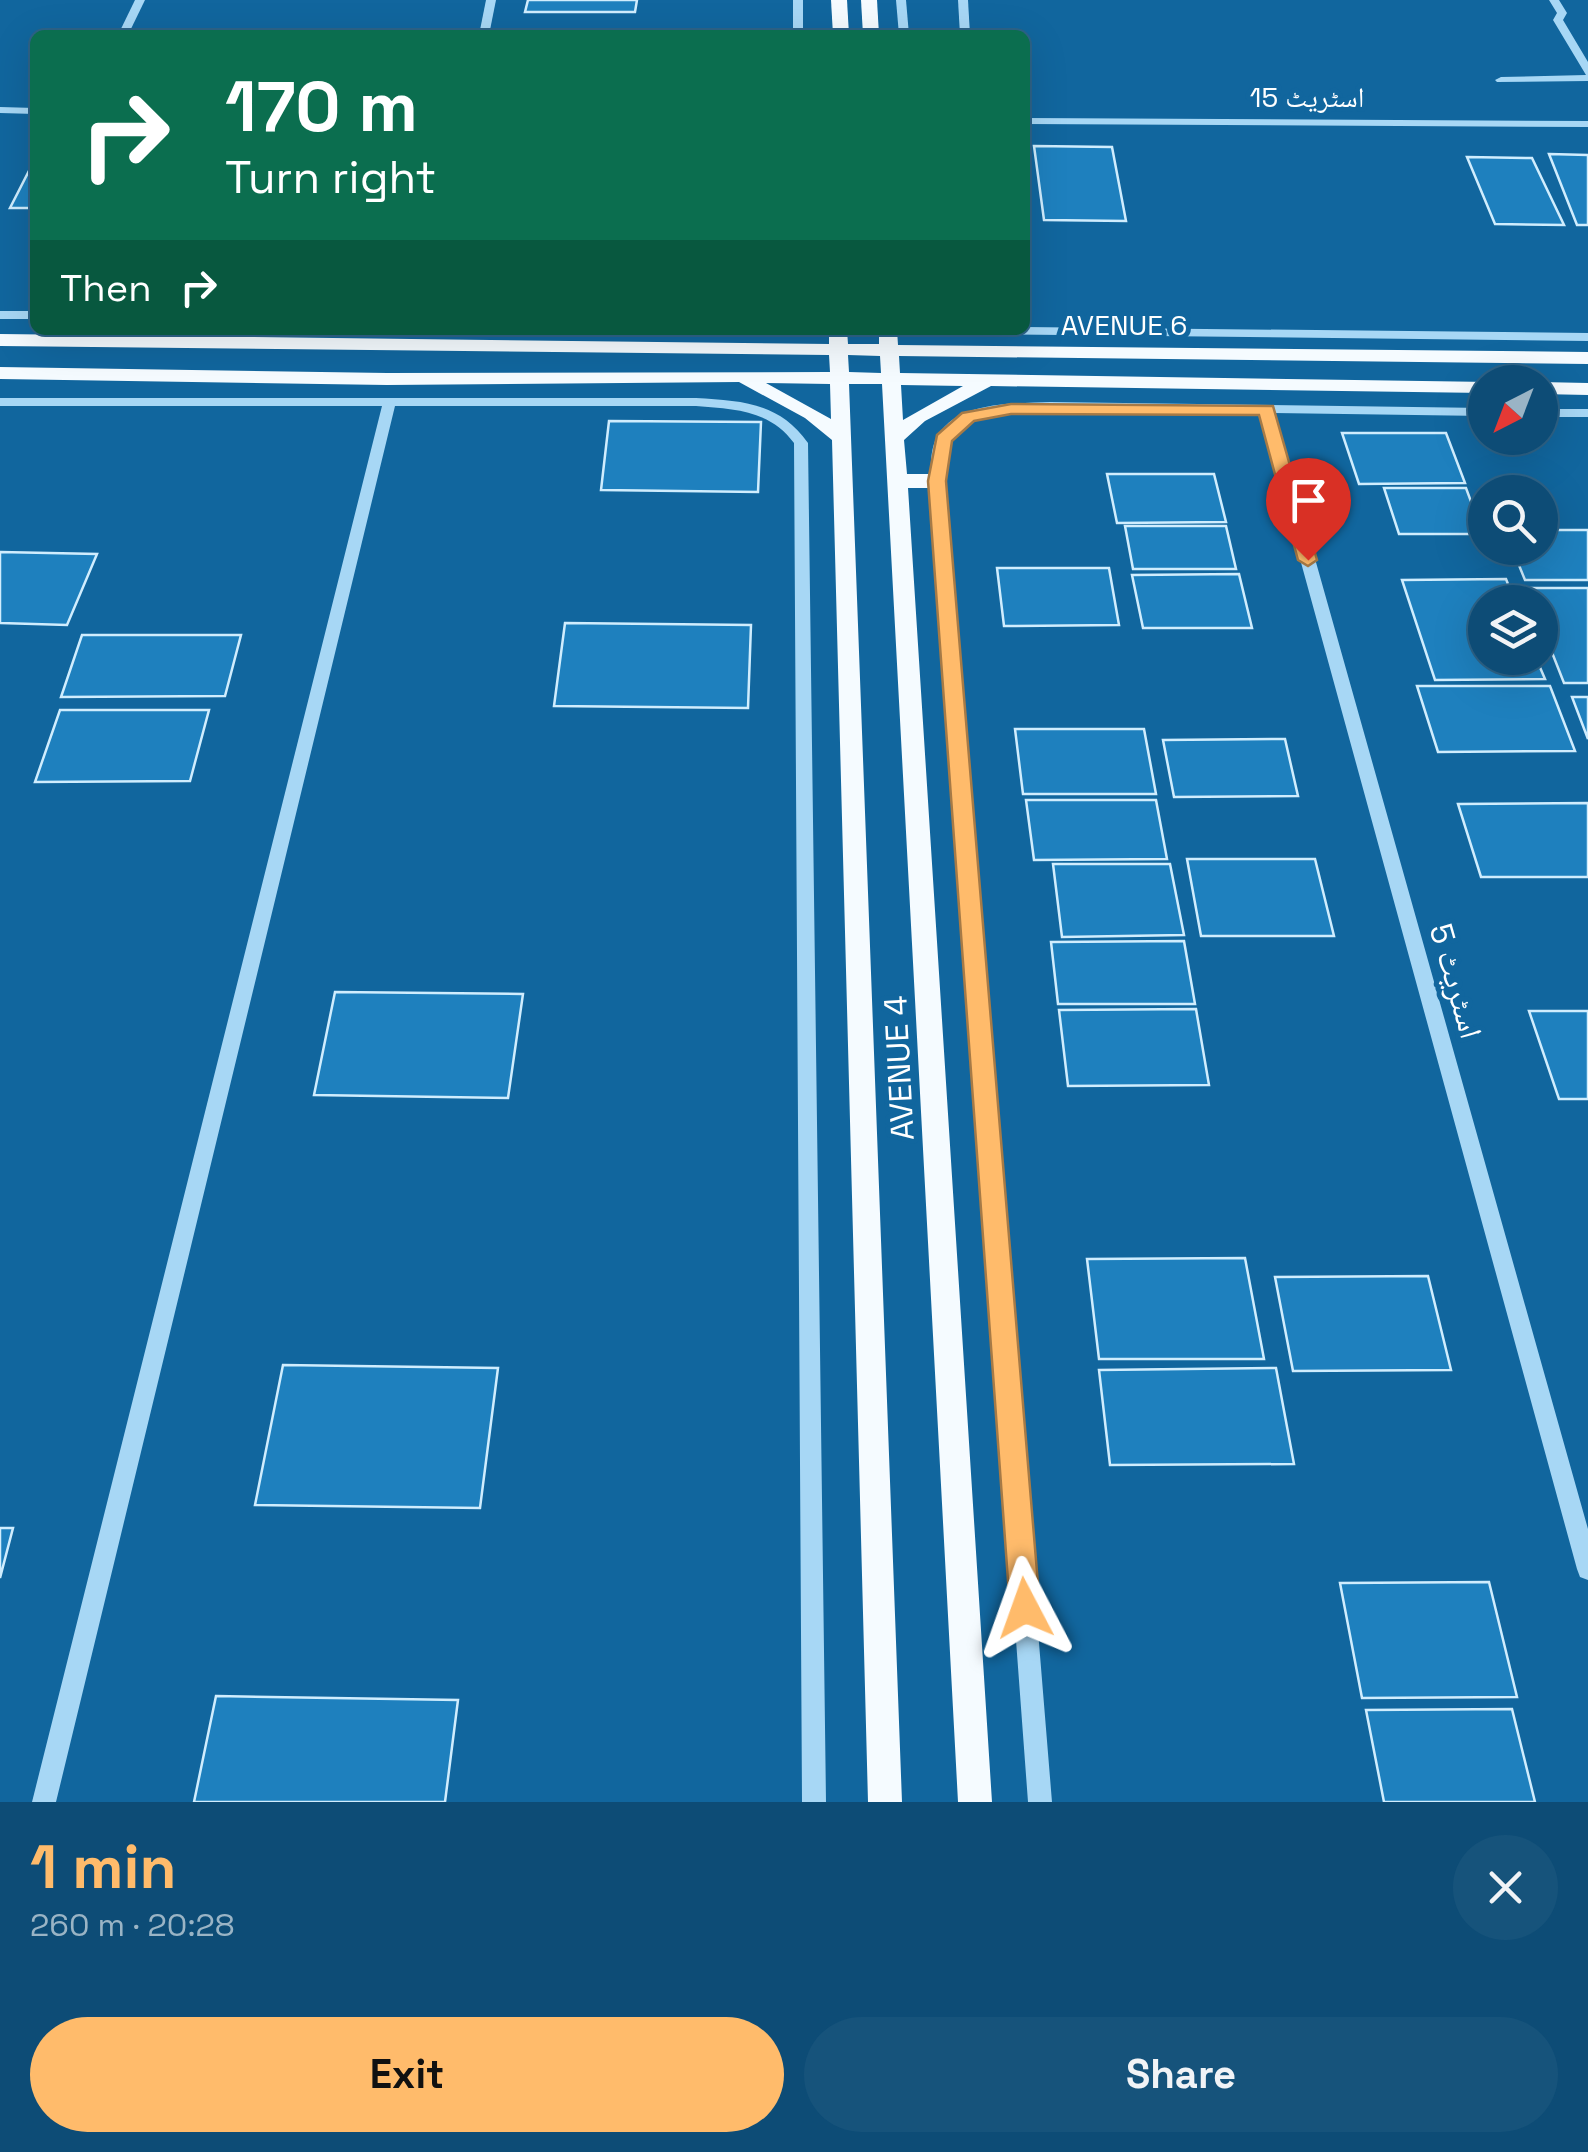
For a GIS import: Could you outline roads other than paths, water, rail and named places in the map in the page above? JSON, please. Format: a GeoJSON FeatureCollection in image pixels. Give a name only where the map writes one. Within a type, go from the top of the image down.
{"type":"FeatureCollection","features":[{"type":"Feature","properties":{"kind":"main road"},"geometry":{"type":"LineString","coordinates":[[839,0],[842,30]]}},
{"type":"Feature","properties":{"kind":"main road"},"geometry":{"type":"LineString","coordinates":[[869,0],[871,30]]}},
{"type":"Feature","properties":{"kind":"main road"},"geometry":{"type":"LineString","coordinates":[[746,351],[777,335]]}},
{"type":"Feature","properties":{"kind":"main road","name":"AVENUE 4"},"geometry":{"type":"LineString","coordinates":[[838,335],[886,1802]]}},
{"type":"Feature","properties":{"kind":"main road","name":"AVENUE 4"},"geometry":{"type":"LineString","coordinates":[[888,335],[975,1802]]}},
{"type":"Feature","properties":{"kind":"main road"},"geometry":{"type":"LineString","coordinates":[[942,335],[994,352]]}},
{"type":"Feature","properties":{"kind":"main road","name":"AVENUE 6"},"geometry":{"type":"LineString","coordinates":[[0,340],[676,340],[839,365]]}},
{"type":"Feature","properties":{"kind":"main road","name":"AVENUE 6"},"geometry":{"type":"LineString","coordinates":[[0,373],[388,379],[738,377],[839,365],[890,365],[994,352],[1039,342],[1588,358]]}},
{"type":"Feature","properties":{"kind":"main road","name":"AVENUE 6"},"geometry":{"type":"LineString","coordinates":[[890,365],[987,380],[1468,388]]}},
{"type":"Feature","properties":{"kind":"main road"},"geometry":{"type":"LineString","coordinates":[[696,402],[699,376]]}},
{"type":"Feature","properties":{"kind":"main road"},"geometry":{"type":"LineString","coordinates":[[738,377],[788,400],[842,438]]}},
{"type":"Feature","properties":{"kind":"main road"},"geometry":{"type":"LineString","coordinates":[[893,440],[918,417],[987,380]]}},
{"type":"Feature","properties":{"kind":"main road"},"geometry":{"type":"LineString","coordinates":[[1048,382],[1050,406]]}},
{"type":"Feature","properties":{"kind":"main road"},"geometry":{"type":"LineString","coordinates":[[1558,388],[1588,389]]}},
{"type":"Feature","properties":{"kind":"main road"},"geometry":{"type":"LineString","coordinates":[[895,481],[937,481]]}},
{"type":"Feature","properties":{"kind":"street"},"geometry":{"type":"LineString","coordinates":[[125,30],[140,0]]}},
{"type":"Feature","properties":{"kind":"street"},"geometry":{"type":"LineString","coordinates":[[485,30],[491,0]]}},
{"type":"Feature","properties":{"kind":"street"},"geometry":{"type":"LineString","coordinates":[[798,0],[798,30]]}},
{"type":"Feature","properties":{"kind":"street"},"geometry":{"type":"LineString","coordinates":[[901,0],[904,30]]}},
{"type":"Feature","properties":{"kind":"street"},"geometry":{"type":"LineString","coordinates":[[963,0],[965,30]]}},
{"type":"Feature","properties":{"kind":"street"},"geometry":{"type":"LineString","coordinates":[[1501,80],[1588,75],[1558,20],[1562,13],[1554,0]]}},
{"type":"Feature","properties":{"kind":"street"},"geometry":{"type":"LineString","coordinates":[[0,110],[30,111]]}},
{"type":"Feature","properties":{"kind":"street","name":"اسٹریٹ 15"},"geometry":{"type":"LineString","coordinates":[[1030,121],[1588,124]]}},
{"type":"Feature","properties":{"kind":"street"},"geometry":{"type":"LineString","coordinates":[[0,315],[30,315]]}},
{"type":"Feature","properties":{"kind":"street"},"geometry":{"type":"LineString","coordinates":[[1005,335],[1039,342],[1588,337]]}},
{"type":"Feature","properties":{"kind":"street"},"geometry":{"type":"LineString","coordinates":[[0,402],[696,402],[738,406],[778,418],[792,427],[804,459],[814,1802]]}},
{"type":"Feature","properties":{"kind":"street"},"geometry":{"type":"LineString","coordinates":[[44,1802],[389,404]]}},
{"type":"Feature","properties":{"kind":"street"},"geometry":{"type":"LineString","coordinates":[[1040,1802],[937,481],[943,439],[955,425],[985,412],[1050,406],[1468,412]]}},
{"type":"Feature","properties":{"kind":"street","name":"اسٹریٹ 5"},"geometry":{"type":"LineString","coordinates":[[1266,410],[1588,1569]]}},
{"type":"Feature","properties":{"kind":"street"},"geometry":{"type":"LineString","coordinates":[[1558,413],[1588,414]]}}]}
